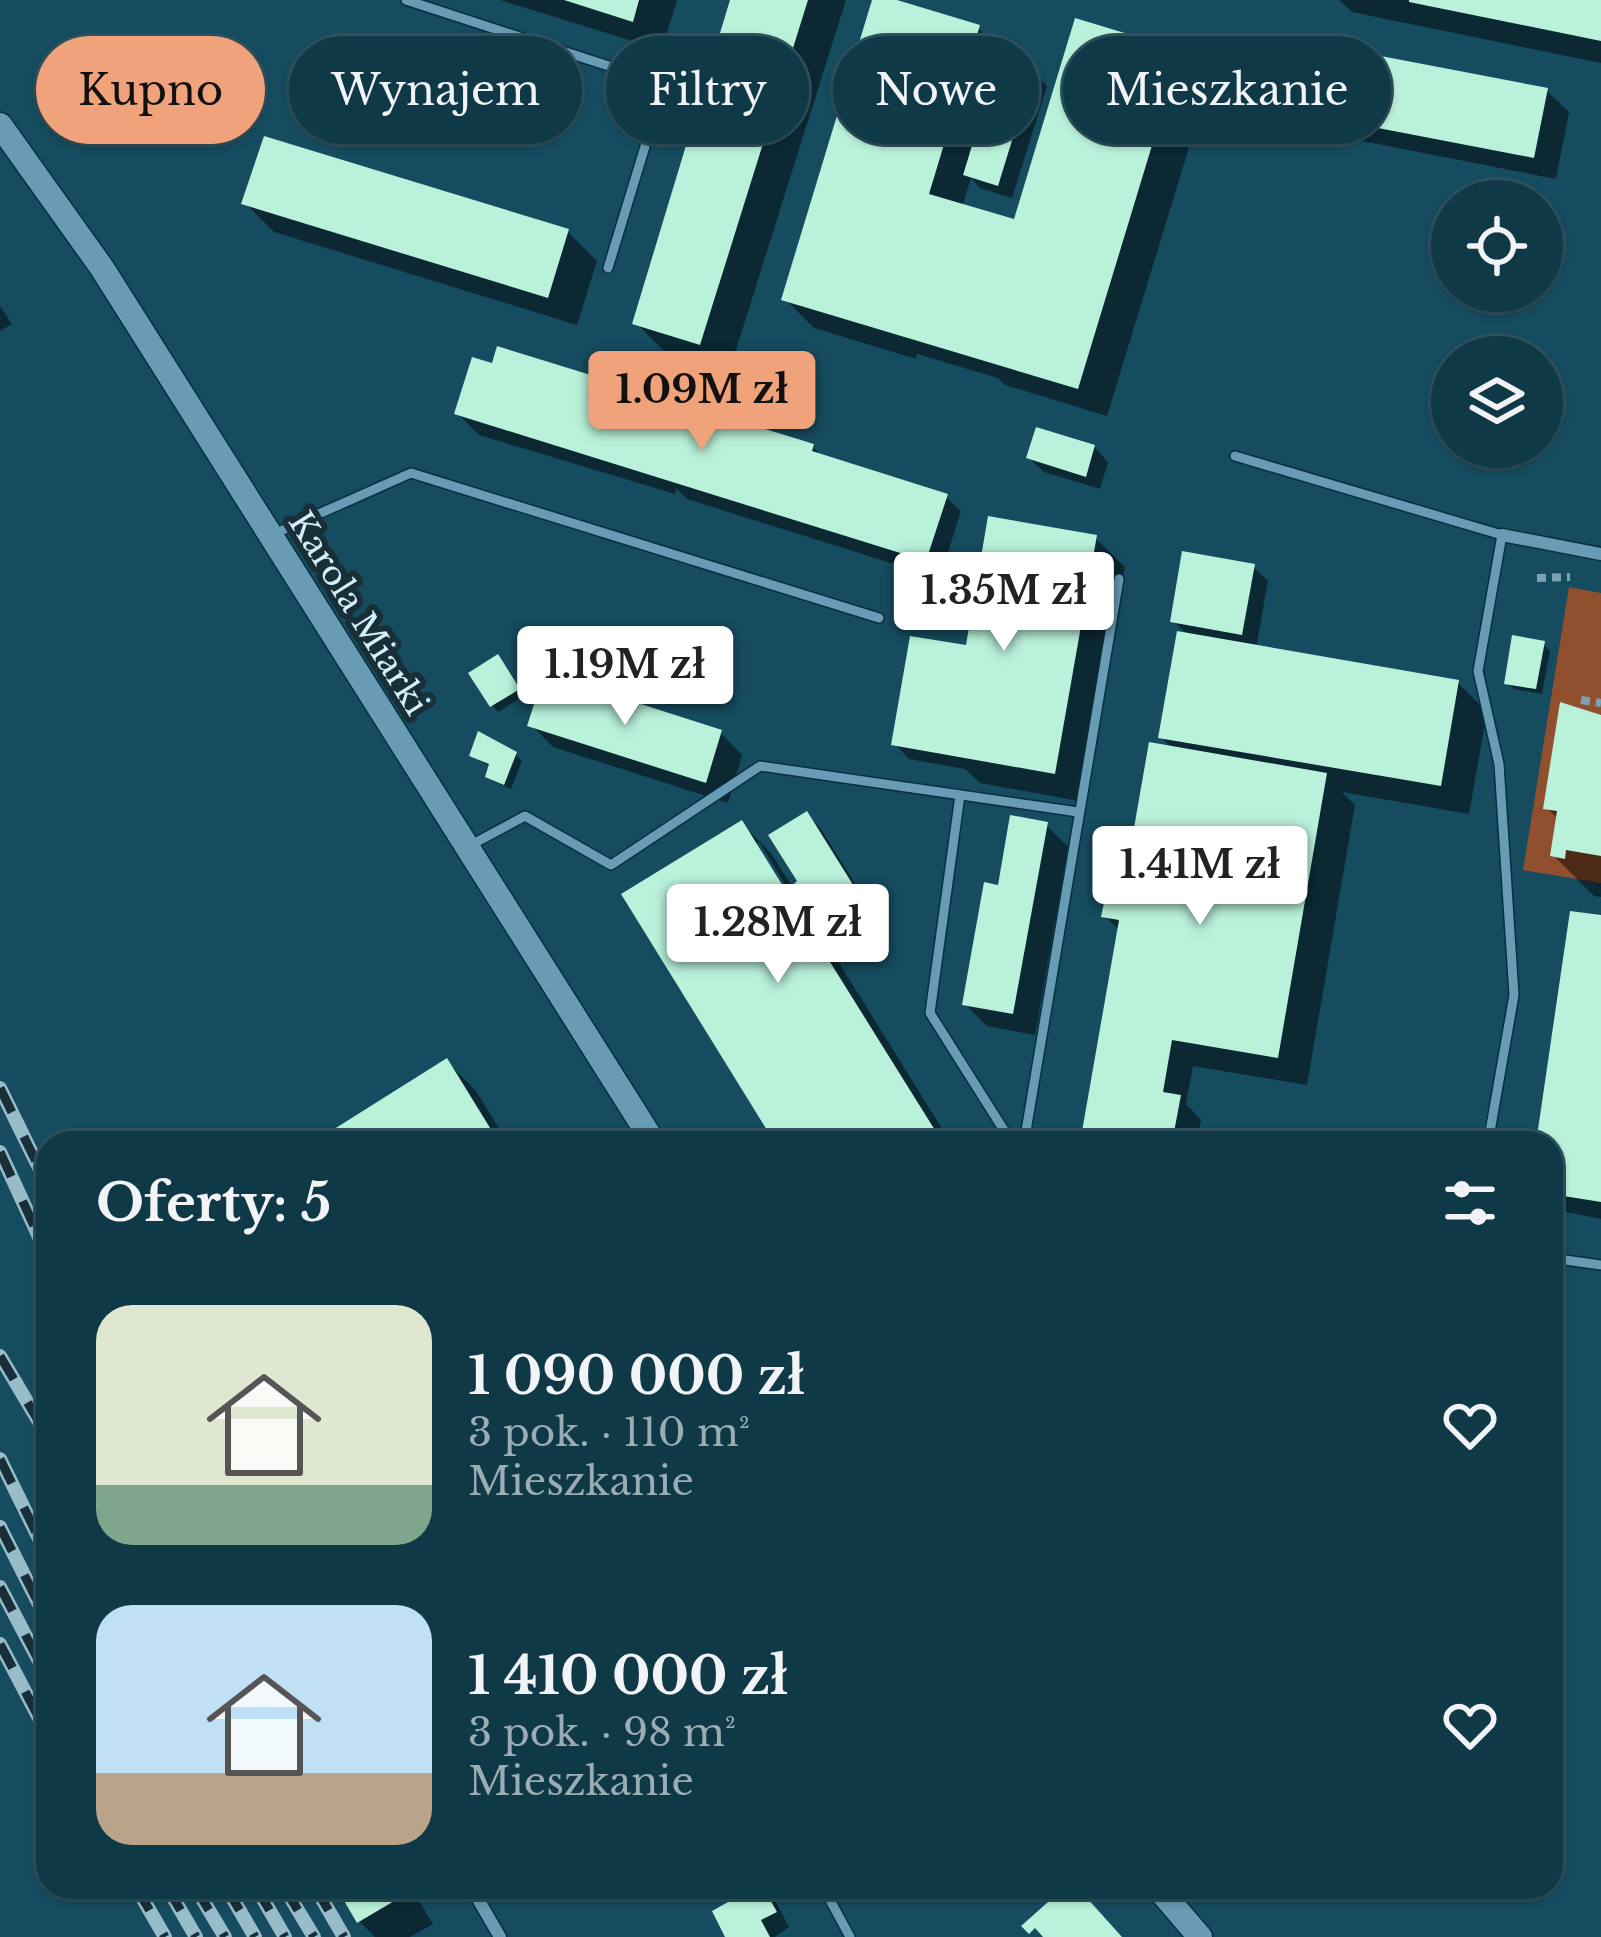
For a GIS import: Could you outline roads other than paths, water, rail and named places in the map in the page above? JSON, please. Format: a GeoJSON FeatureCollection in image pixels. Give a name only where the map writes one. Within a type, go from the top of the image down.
{"type":"FeatureCollection","features":[{"type":"Feature","properties":{"kind":"street","name":"Karola Miarki"},"geometry":{"type":"LineString","coordinates":[[0,125],[102,268],[646,1131]]}},
{"type":"Feature","properties":{"kind":"street"},"geometry":{"type":"LineString","coordinates":[[1502,535],[1601,554]]}},
{"type":"Feature","properties":{"kind":"street"},"geometry":{"type":"LineString","coordinates":[[478,1899],[500,1937]]}},
{"type":"Feature","properties":{"kind":"street"},"geometry":{"type":"LineString","coordinates":[[1167,1899],[1200,1937]]}},
{"type":"Feature","properties":{"kind":"lane"},"geometry":{"type":"LineString","coordinates":[[406,0],[664,84],[608,268]]}},
{"type":"Feature","properties":{"kind":"lane"},"geometry":{"type":"LineString","coordinates":[[1234,456],[1502,535],[1478,670],[1499,764],[1514,995],[1490,1131]]}},
{"type":"Feature","properties":{"kind":"lane"},"geometry":{"type":"LineString","coordinates":[[271,535],[411,473],[879,618]]}},
{"type":"Feature","properties":{"kind":"lane"},"geometry":{"type":"LineString","coordinates":[[1026,1131],[1119,580]]}},
{"type":"Feature","properties":{"kind":"lane"},"geometry":{"type":"LineString","coordinates":[[467,848],[525,816],[611,865],[760,766],[1078,812]]}},
{"type":"Feature","properties":{"kind":"lane"},"geometry":{"type":"LineString","coordinates":[[961,795],[930,1013],[1004,1131]]}},
{"type":"Feature","properties":{"kind":"lane"},"geometry":{"type":"LineString","coordinates":[[1563,1259],[1601,1264]]}},
{"type":"Feature","properties":{"kind":"lane"},"geometry":{"type":"LineString","coordinates":[[830,1899],[850,1937]]}},
{"type":"Feature","properties":{"kind":"railway"},"geometry":{"type":"LineString","coordinates":[[0,1088],[36,1162]]}},
{"type":"Feature","properties":{"kind":"railway"},"geometry":{"type":"LineString","coordinates":[[0,1152],[36,1230]]}},
{"type":"Feature","properties":{"kind":"railway"},"geometry":{"type":"LineString","coordinates":[[0,1356],[36,1417]]}},
{"type":"Feature","properties":{"kind":"railway"},"geometry":{"type":"LineString","coordinates":[[0,1459],[36,1532]]}},
{"type":"Feature","properties":{"kind":"railway"},"geometry":{"type":"LineString","coordinates":[[0,1527],[36,1598]]}},
{"type":"Feature","properties":{"kind":"railway"},"geometry":{"type":"LineString","coordinates":[[0,1587],[36,1655]]}},
{"type":"Feature","properties":{"kind":"railway"},"geometry":{"type":"LineString","coordinates":[[0,1644],[36,1712]]}},
{"type":"Feature","properties":{"kind":"railway"},"geometry":{"type":"LineString","coordinates":[[143,1899],[165,1937]]}},
{"type":"Feature","properties":{"kind":"railway"},"geometry":{"type":"LineString","coordinates":[[174,1899],[196,1937]]}},
{"type":"Feature","properties":{"kind":"railway"},"geometry":{"type":"LineString","coordinates":[[202,1899],[225,1937]]}},
{"type":"Feature","properties":{"kind":"railway"},"geometry":{"type":"LineString","coordinates":[[233,1899],[255,1937]]}},
{"type":"Feature","properties":{"kind":"railway"},"geometry":{"type":"LineString","coordinates":[[263,1899],[285,1937]]}},
{"type":"Feature","properties":{"kind":"railway"},"geometry":{"type":"LineString","coordinates":[[291,1899],[314,1937]]}},
{"type":"Feature","properties":{"kind":"railway"},"geometry":{"type":"LineString","coordinates":[[322,1899],[344,1937]]}}]}
